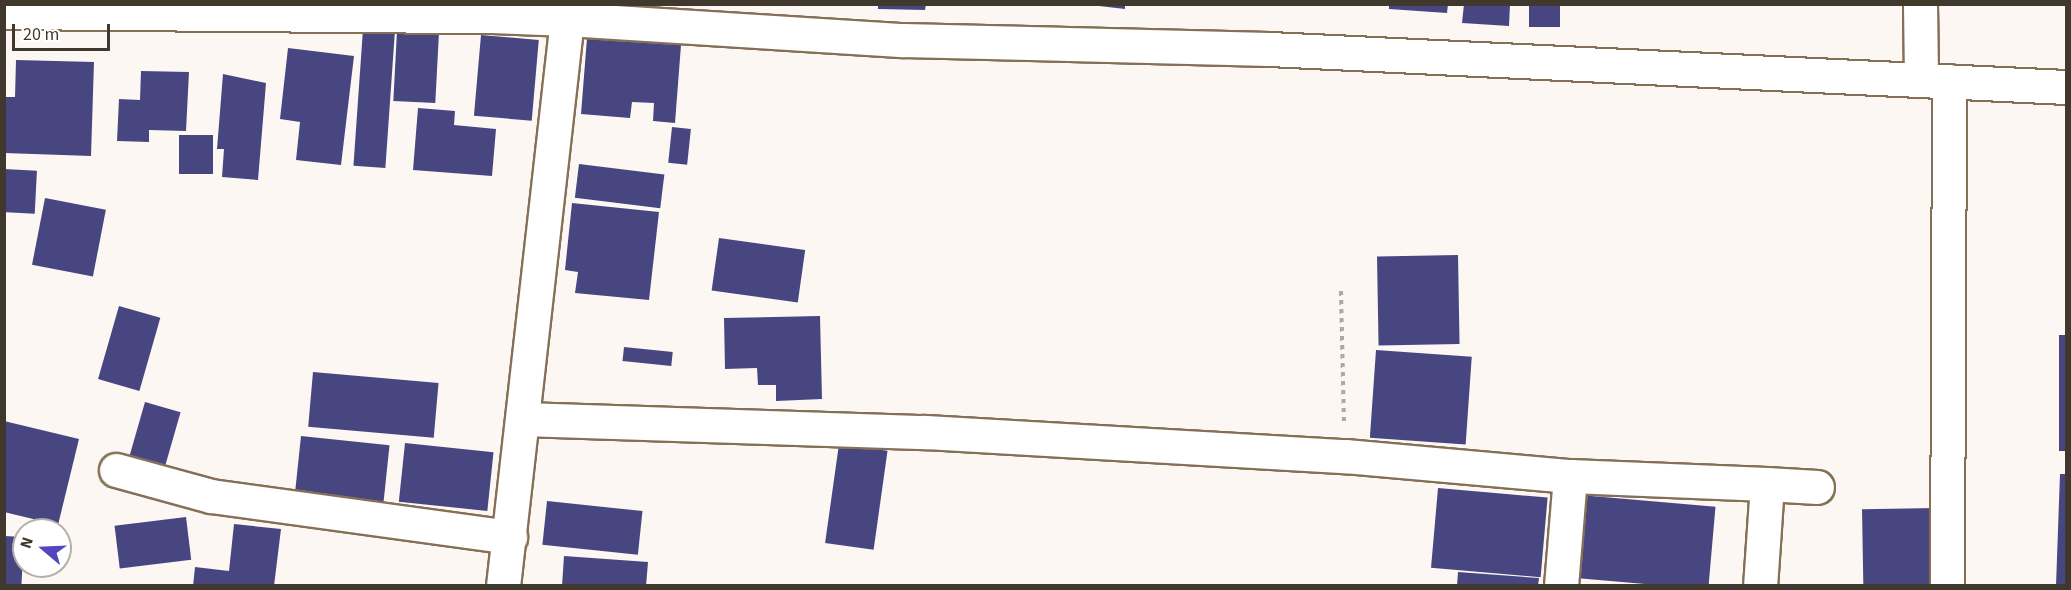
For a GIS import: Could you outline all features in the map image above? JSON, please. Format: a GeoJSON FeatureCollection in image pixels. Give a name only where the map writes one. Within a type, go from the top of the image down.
{"type":"FeatureCollection","features":[{"type":"Feature","properties":{"kind":"street"},"geometry":{"type":"LineString","coordinates":[[1920,4],[1935,81],[1947,585]]}},
{"type":"Feature","properties":{"kind":"street"},"geometry":{"type":"LineString","coordinates":[[4,12],[492,10],[567,20],[903,40],[1281,50],[2067,87]]}},
{"type":"Feature","properties":{"kind":"street"},"geometry":{"type":"LineString","coordinates":[[503,585],[524,419],[567,20]]}},
{"type":"Feature","properties":{"kind":"street"},"geometry":{"type":"LineString","coordinates":[[524,419],[925,432],[1345,456],[1570,476],[1817,487]]}},
{"type":"Feature","properties":{"kind":"street"},"geometry":{"type":"LineString","coordinates":[[116,470],[211,496],[510,537]]}},
{"type":"Feature","properties":{"kind":"street"},"geometry":{"type":"LineString","coordinates":[[1562,585],[1570,476]]}},
{"type":"Feature","properties":{"kind":"street"},"geometry":{"type":"LineString","coordinates":[[1760,585],[1767,484]]}},
{"type":"Feature","properties":{"kind":"path"},"geometry":{"type":"LineString","coordinates":[[1341,291],[1345,456]]}},
{"type":"Feature","properties":{"kind":"building"},"geometry":{"type":"Polygon","coordinates":[[[878,4],[926,4],[925,10],[878,9],[878,4]]]}},
{"type":"Feature","properties":{"kind":"building"},"geometry":{"type":"Polygon","coordinates":[[[1082,4],[1125,4],[1125,9],[1082,4]]]}},
{"type":"Feature","properties":{"kind":"building"},"geometry":{"type":"Polygon","coordinates":[[[1389,4],[1448,4],[1447,13],[1389,9],[1389,4]]]}},
{"type":"Feature","properties":{"kind":"building"},"geometry":{"type":"Polygon","coordinates":[[[1464,4],[1510,4],[1509,26],[1462,23],[1464,4]]]}},
{"type":"Feature","properties":{"kind":"building"},"geometry":{"type":"Polygon","coordinates":[[[1529,4],[1560,4],[1560,27],[1529,27],[1529,4]]]}},
{"type":"Feature","properties":{"kind":"building"},"geometry":{"type":"Polygon","coordinates":[[[363,29],[395,31],[385,168],[353,166],[363,29]]]}},
{"type":"Feature","properties":{"kind":"building"},"geometry":{"type":"Polygon","coordinates":[[[397,31],[439,33],[435,103],[393,101],[397,31]]]}},
{"type":"Feature","properties":{"kind":"building"},"geometry":{"type":"Polygon","coordinates":[[[481,35],[539,40],[532,121],[474,116],[481,35]]]}},
{"type":"Feature","properties":{"kind":"building"},"geometry":{"type":"Polygon","coordinates":[[[587,38],[681,45],[675,123],[653,121],[654,103],[632,102],[630,118],[581,114],[587,38]]]}},
{"type":"Feature","properties":{"kind":"building"},"geometry":{"type":"Polygon","coordinates":[[[288,48],[354,56],[341,165],[296,160],[300,122],[280,119],[288,48]]]}},
{"type":"Feature","properties":{"kind":"building"},"geometry":{"type":"Polygon","coordinates":[[[16,60],[94,62],[91,156],[4,153],[4,97],[15,97],[16,60]]]}},
{"type":"Feature","properties":{"kind":"building"},"geometry":{"type":"Polygon","coordinates":[[[141,71],[189,72],[186,131],[149,130],[149,142],[117,141],[119,99],[140,100],[141,71]]]}},
{"type":"Feature","properties":{"kind":"building"},"geometry":{"type":"Polygon","coordinates":[[[223,74],[266,83],[258,180],[222,177],[224,149],[217,149],[223,74]]]}},
{"type":"Feature","properties":{"kind":"building"},"geometry":{"type":"Polygon","coordinates":[[[418,108],[455,111],[454,125],[496,129],[492,176],[413,170],[418,108]]]}},
{"type":"Feature","properties":{"kind":"building"},"geometry":{"type":"Polygon","coordinates":[[[672,127],[691,129],[687,165],[668,163],[672,127]]]}},
{"type":"Feature","properties":{"kind":"building"},"geometry":{"type":"Polygon","coordinates":[[[179,135],[213,135],[213,174],[179,174],[179,135]]]}},
{"type":"Feature","properties":{"kind":"building"},"geometry":{"type":"Polygon","coordinates":[[[579,164],[664,174],[660,208],[575,198],[579,164]]]}},
{"type":"Feature","properties":{"kind":"building"},"geometry":{"type":"Polygon","coordinates":[[[4,169],[37,171],[35,214],[4,212],[4,169]]]}},
{"type":"Feature","properties":{"kind":"building"},"geometry":{"type":"Polygon","coordinates":[[[45,198],[106,210],[93,277],[32,265],[45,198]]]}},
{"type":"Feature","properties":{"kind":"building"},"geometry":{"type":"Polygon","coordinates":[[[572,203],[659,212],[649,300],[575,293],[578,272],[565,270],[572,203]]]}},
{"type":"Feature","properties":{"kind":"building"},"geometry":{"type":"Polygon","coordinates":[[[719,238],[805,250],[798,303],[712,290],[719,238]]]}},
{"type":"Feature","properties":{"kind":"building"},"geometry":{"type":"Polygon","coordinates":[[[1458,255],[1460,344],[1379,345],[1377,256],[1458,255]]]}},
{"type":"Feature","properties":{"kind":"building"},"geometry":{"type":"Polygon","coordinates":[[[119,306],[160,318],[139,391],[98,379],[119,306]]]}},
{"type":"Feature","properties":{"kind":"building"},"geometry":{"type":"Polygon","coordinates":[[[820,316],[822,399],[776,401],[776,385],[758,385],[757,368],[725,369],[724,318],[820,316]]]}},
{"type":"Feature","properties":{"kind":"building"},"geometry":{"type":"Polygon","coordinates":[[[2059,335],[2066,335],[2066,451],[2059,451],[2059,335]]]}},
{"type":"Feature","properties":{"kind":"building"},"geometry":{"type":"Polygon","coordinates":[[[624,347],[673,352],[671,366],[623,361],[624,347]]]}},
{"type":"Feature","properties":{"kind":"building"},"geometry":{"type":"Polygon","coordinates":[[[1376,350],[1472,357],[1466,444],[1370,438],[1376,350]]]}},
{"type":"Feature","properties":{"kind":"building"},"geometry":{"type":"Polygon","coordinates":[[[313,372],[439,383],[434,438],[308,427],[313,372]]]}},
{"type":"Feature","properties":{"kind":"building"},"geometry":{"type":"Polygon","coordinates":[[[145,402],[181,412],[165,466],[130,456],[145,402]]]}},
{"type":"Feature","properties":{"kind":"building"},"geometry":{"type":"Polygon","coordinates":[[[4,421],[79,439],[60,518],[29,518],[4,512],[4,421]]]}},
{"type":"Feature","properties":{"kind":"building"},"geometry":{"type":"Polygon","coordinates":[[[301,436],[390,445],[384,502],[295,493],[301,436]]]}},
{"type":"Feature","properties":{"kind":"building"},"geometry":{"type":"Polygon","coordinates":[[[405,443],[494,452],[487,511],[399,502],[405,443]]]}},
{"type":"Feature","properties":{"kind":"building"},"geometry":{"type":"Polygon","coordinates":[[[839,444],[888,451],[874,550],[825,543],[839,444]]]}},
{"type":"Feature","properties":{"kind":"building"},"geometry":{"type":"Polygon","coordinates":[[[2060,474],[2066,474],[2066,586],[2056,586],[2060,474]]]}},
{"type":"Feature","properties":{"kind":"building"},"geometry":{"type":"Polygon","coordinates":[[[1438,488],[1548,498],[1541,577],[1431,568],[1438,488]]]}},
{"type":"Feature","properties":{"kind":"building"},"geometry":{"type":"Polygon","coordinates":[[[1580,495],[1715,507],[1709,586],[1668,586],[1573,578],[1580,495]]]}},
{"type":"Feature","properties":{"kind":"building"},"geometry":{"type":"Polygon","coordinates":[[[547,501],[642,511],[638,555],[542,545],[547,501]]]}},
{"type":"Feature","properties":{"kind":"building"},"geometry":{"type":"Polygon","coordinates":[[[1936,508],[1937,586],[1863,586],[1862,509],[1936,508]]]}},
{"type":"Feature","properties":{"kind":"building"},"geometry":{"type":"Polygon","coordinates":[[[186,517],[191,560],[120,568],[115,526],[186,517]]]}},
{"type":"Feature","properties":{"kind":"building"},"geometry":{"type":"Polygon","coordinates":[[[234,524],[281,529],[274,586],[193,586],[195,567],[229,571],[234,524]]]}},
{"type":"Feature","properties":{"kind":"building"},"geometry":{"type":"Polygon","coordinates":[[[4,536],[12,536],[12,578],[22,578],[21,586],[4,586],[4,536]]]}},
{"type":"Feature","properties":{"kind":"building"},"geometry":{"type":"Polygon","coordinates":[[[564,556],[648,562],[646,586],[562,586],[564,556]]]}},
{"type":"Feature","properties":{"kind":"building"},"geometry":{"type":"Polygon","coordinates":[[[1458,572],[1539,578],[1538,586],[1457,586],[1458,572]]]}}]}
